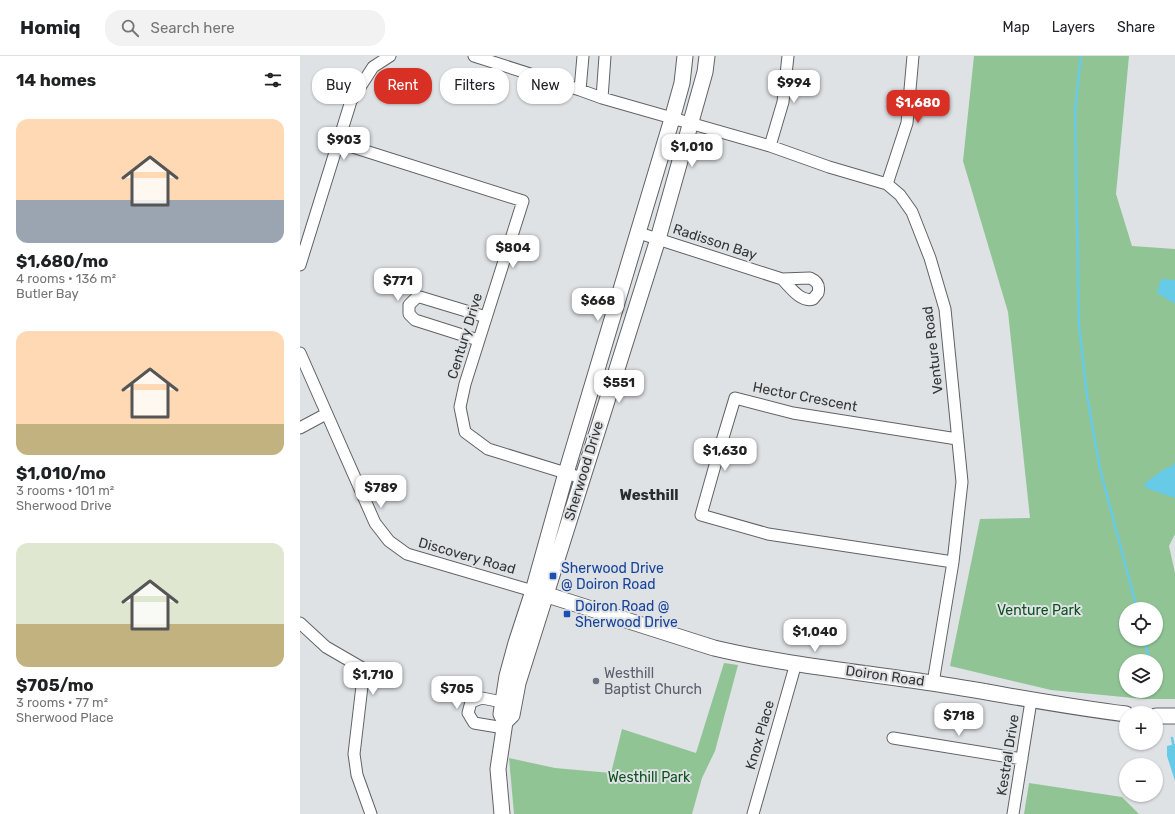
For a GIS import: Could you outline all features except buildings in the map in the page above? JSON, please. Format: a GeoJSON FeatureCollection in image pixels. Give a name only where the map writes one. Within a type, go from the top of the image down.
{"type":"FeatureCollection","features":[{"type":"Feature","properties":{"kind":"street"},"geometry":{"type":"LineString","coordinates":[[300,264],[351,101],[372,67],[390,56]]}},
{"type":"Feature","properties":{"kind":"street"},"geometry":{"type":"LineString","coordinates":[[474,56],[602,98],[691,124]]}},
{"type":"Feature","properties":{"kind":"street"},"geometry":{"type":"LineString","coordinates":[[580,90],[583,56]]}},
{"type":"Feature","properties":{"kind":"street"},"geometry":{"type":"LineString","coordinates":[[602,98],[605,56]]}},
{"type":"Feature","properties":{"kind":"street","name":"Sherwood Drive"},"geometry":{"type":"LineString","coordinates":[[502,814],[498,769],[505,725],[512,715],[566,473],[672,119],[682,83],[685,56]]}},
{"type":"Feature","properties":{"kind":"street","name":"Sherwood Drive"},"geometry":{"type":"LineString","coordinates":[[505,725],[501,714],[502,702],[514,650],[539,592],[582,478],[658,239],[706,72],[707,56]]}},
{"type":"Feature","properties":{"kind":"street"},"geometry":{"type":"LineString","coordinates":[[770,146],[783,102],[788,56]]}},
{"type":"Feature","properties":{"kind":"street"},"geometry":{"type":"LineString","coordinates":[[887,184],[907,123],[913,56]]}},
{"type":"Feature","properties":{"kind":"street","name":"Venture Road"},"geometry":{"type":"LineString","coordinates":[[691,124],[770,146],[829,167],[887,184],[900,195],[912,212],[930,258],[945,309],[962,482],[952,562],[933,683]]}},
{"type":"Feature","properties":{"kind":"street","name":"Century Drive"},"geometry":{"type":"LineString","coordinates":[[337,142],[523,201],[465,384],[460,407],[465,432],[488,450],[582,478]]}},
{"type":"Feature","properties":{"kind":"street","name":"Radisson Bay"},"geometry":{"type":"LineString","coordinates":[[639,233],[782,279]]}},
{"type":"Feature","properties":{"kind":"street"},"geometry":{"type":"LineString","coordinates":[[478,340],[415,320],[409,314],[409,305],[416,298],[420,297],[486,317]]}},
{"type":"Feature","properties":{"kind":"street","name":"Discovery Road"},"geometry":{"type":"LineString","coordinates":[[300,353],[375,523],[389,541],[407,554],[539,592]]}},
{"type":"Feature","properties":{"kind":"street","name":"Hector Crescent"},"geometry":{"type":"LineString","coordinates":[[952,562],[768,534],[701,515],[735,398],[793,413],[957,439]]}},
{"type":"Feature","properties":{"kind":"street"},"geometry":{"type":"LineString","coordinates":[[300,428],[326,414]]}},
{"type":"Feature","properties":{"kind":"street","name":"Doiron Road"},"geometry":{"type":"LineString","coordinates":[[539,592],[714,648],[737,653],[796,664],[933,683],[1031,701],[1119,713]]}},
{"type":"Feature","properties":{"kind":"street"},"geometry":{"type":"LineString","coordinates":[[300,623],[326,647],[364,669],[354,754],[357,776],[371,814]]}},
{"type":"Feature","properties":{"kind":"street","name":"Knox Place"},"geometry":{"type":"LineString","coordinates":[[754,814],[796,664]]}},
{"type":"Feature","properties":{"kind":"street"},"geometry":{"type":"LineString","coordinates":[[502,702],[482,698],[471,702],[468,713],[474,722],[505,725]]}},
{"type":"Feature","properties":{"kind":"street","name":"Kestral Drive"},"geometry":{"type":"LineString","coordinates":[[1013,814],[1031,701]]}},
{"type":"Feature","properties":{"kind":"street"},"geometry":{"type":"LineString","coordinates":[[1163,716],[1175,716]]}},
{"type":"Feature","properties":{"kind":"street"},"geometry":{"type":"LineString","coordinates":[[893,738],[1022,759]]}},
{"type":"Feature","properties":{"kind":"green space","name":"Venture Park"},"geometry":{"type":"Polygon","coordinates":[[[974,56],[1129,56],[1116,194],[1132,246],[1175,249],[1175,534],[1169,546],[1175,573],[1175,699],[1134,698],[1163,698],[1163,654],[1119,654],[1119,697],[1051,690],[950,666],[980,519],[1030,518],[1008,312],[963,161],[974,56]]]}},
{"type":"Feature","properties":{"kind":"green space","name":"Westhill Park"},"geometry":{"type":"Polygon","coordinates":[[[724,663],[738,665],[715,751],[702,778],[692,814],[514,814],[509,758],[555,768],[611,773],[622,729],[696,753],[724,663]]]}},
{"type":"Feature","properties":{"kind":"green space"},"geometry":{"type":"Polygon","coordinates":[[[1029,783],[1119,797],[1119,802],[1127,802],[1139,814],[1024,814],[1029,783]]]}},
{"type":"Feature","properties":{"kind":"water"},"geometry":{"type":"Polygon","coordinates":[[[1161,279],[1175,280],[1175,304],[1157,293],[1161,279]]]}},
{"type":"Feature","properties":{"kind":"water"},"geometry":{"type":"Polygon","coordinates":[[[1175,462],[1175,498],[1146,488],[1144,484],[1163,470],[1172,466],[1175,462]]]}},
{"type":"Feature","properties":{"kind":"water"},"geometry":{"type":"Polygon","coordinates":[[[1175,744],[1175,781],[1167,756],[1167,746],[1175,744]]]}},
{"type":"Feature","properties":{"kind":"waterway"},"geometry":{"type":"LineString","coordinates":[[1081,56],[1075,111],[1079,325],[1087,396],[1100,469],[1135,602]]}},
{"type":"Feature","properties":{"kind":"waterway"},"geometry":{"type":"LineString","coordinates":[[1146,646],[1148,654]]}},
{"type":"Feature","properties":{"kind":"waterway"},"geometry":{"type":"LineString","coordinates":[[1172,738],[1175,753]]}},
{"type":"Feature","properties":{"kind":"place","name":"Sherwood Drive @ Doiron Road"},"geometry":{"type":"Point","coordinates":[553,576]}},
{"type":"Feature","properties":{"kind":"place","name":"Doiron Road @ Sherwood Drive"},"geometry":{"type":"Point","coordinates":[567,614]}},
{"type":"Feature","properties":{"kind":"place","name":"Westhill Baptist Church"},"geometry":{"type":"Point","coordinates":[596,681]}},
{"type":"Feature","properties":{"kind":"district","name":"Westhill"},"geometry":{"type":"Point","coordinates":[649,495]}}]}
